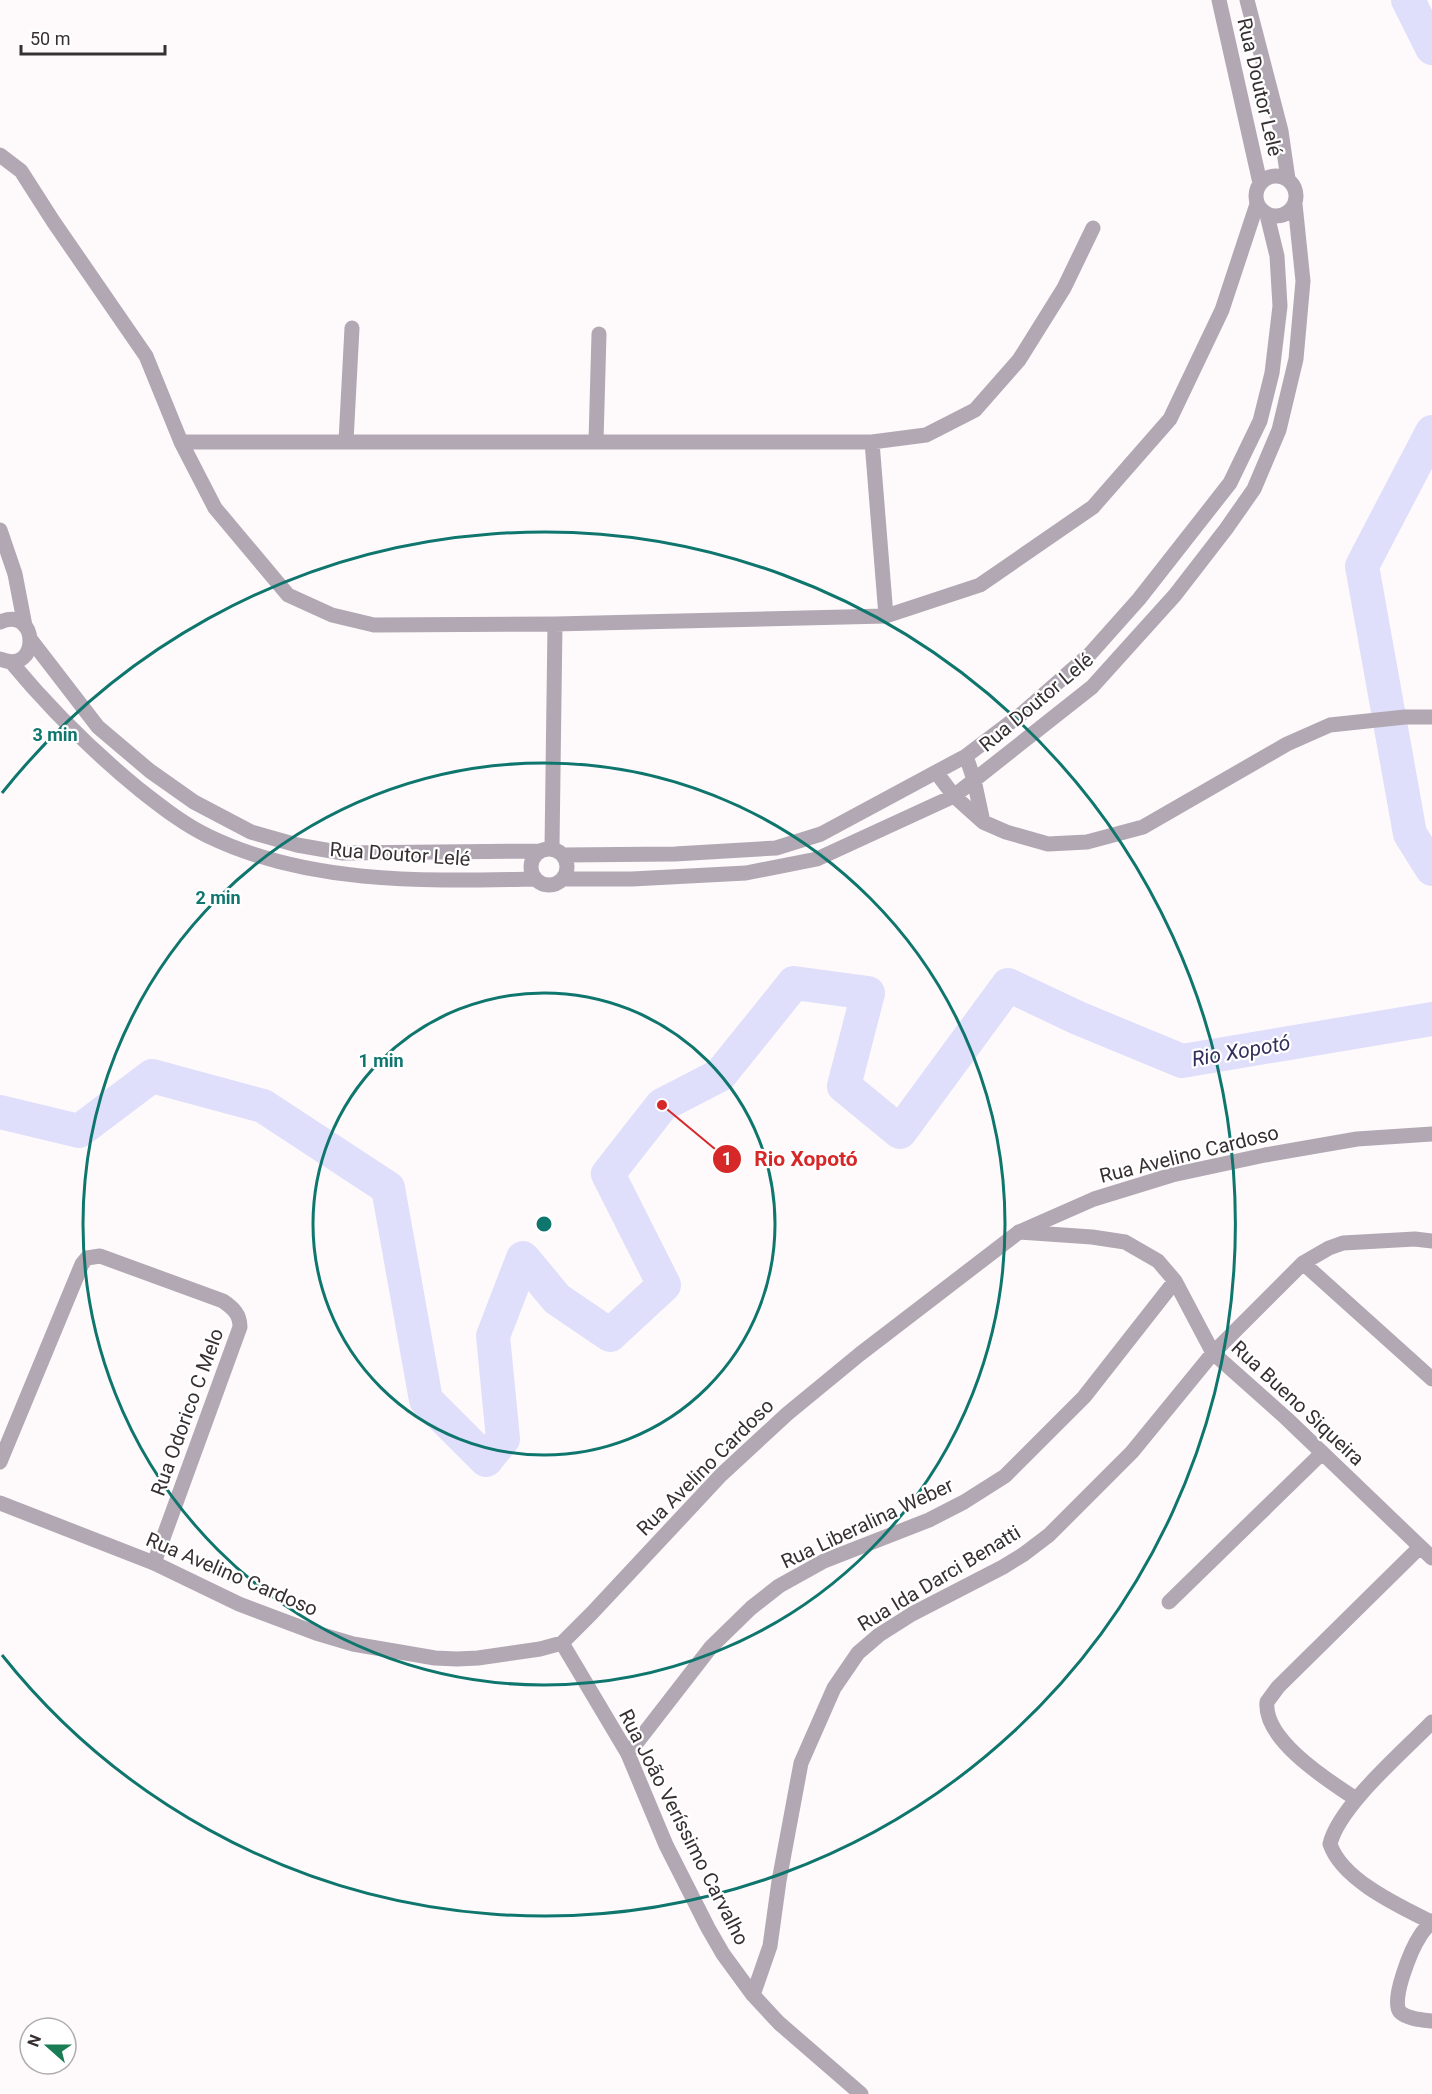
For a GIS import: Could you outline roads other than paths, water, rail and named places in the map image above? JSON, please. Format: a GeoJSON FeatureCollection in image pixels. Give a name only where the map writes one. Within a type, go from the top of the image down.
{"type":"FeatureCollection","features":[{"type":"Feature","properties":{"kind":"street","name":"Rua Doutor Lelé"},"geometry":{"type":"LineString","coordinates":[[1219,0],[1260,183]]}},
{"type":"Feature","properties":{"kind":"street","name":"Rua Doutor Lelé"},"geometry":{"type":"LineString","coordinates":[[1247,0],[1281,131],[1288,179]]}},
{"type":"Feature","properties":{"kind":"street"},"geometry":{"type":"LineString","coordinates":[[0,155],[21,171],[146,356],[181,442],[215,508],[288,595],[332,615],[374,625],[555,624],[886,616],[980,585],[1093,507],[1170,419],[1222,310],[1262,209],[1257,189],[1260,183],[1274,175],[1288,179],[1296,191],[1297,198],[1292,210],[1281,216],[1262,209]]}},
{"type":"Feature","properties":{"kind":"street","name":"Rua Doutor Lelé"},"geometry":{"type":"LineString","coordinates":[[563,879],[632,879],[746,873],[817,860],[954,796],[1092,687],[1175,595],[1254,489],[1279,430],[1296,359],[1303,281],[1295,204]]}},
{"type":"Feature","properties":{"kind":"street","name":"Rua Doutor Lelé"},"geometry":{"type":"LineString","coordinates":[[28,633],[84,709],[107,734],[150,771],[194,802],[251,832],[297,845],[344,853],[551,851],[675,854],[776,848],[821,834],[966,756],[1024,712],[1090,654],[1139,599],[1230,483],[1260,421],[1272,373],[1280,306],[1277,256],[1262,209]]}},
{"type":"Feature","properties":{"kind":"street"},"geometry":{"type":"LineString","coordinates":[[181,442],[872,442],[926,435],[975,410],[1019,360],[1064,288],[1093,228]]}},
{"type":"Feature","properties":{"kind":"street"},"geometry":{"type":"LineString","coordinates":[[346,441],[352,328]]}},
{"type":"Feature","properties":{"kind":"street"},"geometry":{"type":"LineString","coordinates":[[596,441],[599,333]]}},
{"type":"Feature","properties":{"kind":"street"},"geometry":{"type":"LineString","coordinates":[[872,442],[886,616]]}},
{"type":"Feature","properties":{"kind":"street"},"geometry":{"type":"LineString","coordinates":[[0,530],[15,574],[30,648],[19,660],[5,660]]}},
{"type":"Feature","properties":{"kind":"street"},"geometry":{"type":"LineString","coordinates":[[4,618],[18,621],[28,633]]}},
{"type":"Feature","properties":{"kind":"street"},"geometry":{"type":"LineString","coordinates":[[551,851],[531,861],[535,879],[549,885],[563,879],[567,867],[551,851],[555,624]]}},
{"type":"Feature","properties":{"kind":"street","name":"Rua Doutor Lelé"},"geometry":{"type":"LineString","coordinates":[[5,660],[100,758],[171,814],[207,836],[263,858],[311,869],[366,876],[449,880],[535,879]]}},
{"type":"Feature","properties":{"kind":"street"},"geometry":{"type":"LineString","coordinates":[[936,772],[954,796],[983,822],[1006,832],[1048,844],[1087,842],[1143,827],[1287,744],[1330,725],[1406,717],[1432,717]]}},
{"type":"Feature","properties":{"kind":"street"},"geometry":{"type":"LineString","coordinates":[[966,756],[975,780],[983,822]]}},
{"type":"Feature","properties":{"kind":"street","name":"Rua Avelino Cardoso"},"geometry":{"type":"LineString","coordinates":[[0,1503],[154,1563],[239,1604],[316,1633],[353,1644],[435,1658],[457,1659],[509,1655],[540,1649],[562,1643],[592,1614],[721,1475],[779,1422],[860,1354],[1019,1232],[1094,1199],[1172,1175],[1265,1155],[1357,1139],[1432,1134]]}},
{"type":"Feature","properties":{"kind":"street","name":"Rua Bueno Siqueira"},"geometry":{"type":"LineString","coordinates":[[1019,1232],[1092,1237],[1125,1242],[1158,1261],[1175,1281],[1213,1353],[1322,1452],[1432,1558]]}},
{"type":"Feature","properties":{"kind":"street","name":"Rua Ida Darci Benatti"},"geometry":{"type":"LineString","coordinates":[[753,1995],[770,1946],[779,1881],[801,1763],[834,1688],[858,1653],[879,1635],[912,1614],[1003,1567],[1049,1534],[1132,1452],[1213,1353],[1303,1263],[1343,1243],[1415,1239],[1432,1241]]}},
{"type":"Feature","properties":{"kind":"street","name":"Rua Odorico C Melo"},"geometry":{"type":"LineString","coordinates":[[0,1462],[82,1264],[87,1258],[100,1256],[223,1301],[231,1307],[240,1320],[237,1335],[154,1563]]}},
{"type":"Feature","properties":{"kind":"street"},"geometry":{"type":"LineString","coordinates":[[1303,1263],[1432,1379]]}},
{"type":"Feature","properties":{"kind":"street","name":"Rua Liberalina Weber"},"geometry":{"type":"LineString","coordinates":[[628,1754],[711,1647],[751,1608],[779,1586],[824,1561],[929,1520],[964,1502],[1005,1476],[1084,1397],[1175,1281]]}},
{"type":"Feature","properties":{"kind":"street"},"geometry":{"type":"LineString","coordinates":[[1169,1602],[1322,1452]]}},
{"type":"Feature","properties":{"kind":"street"},"geometry":{"type":"LineString","coordinates":[[1356,1799],[1307,1764],[1281,1738],[1270,1720],[1267,1707],[1273,1692],[1420,1547]]}},
{"type":"Feature","properties":{"kind":"street","name":"Rua João Veríssimo Carvalho"},"geometry":{"type":"LineString","coordinates":[[562,1643],[628,1754],[666,1845],[723,1954],[753,1995],[779,2023],[861,2094]]}},
{"type":"Feature","properties":{"kind":"street"},"geometry":{"type":"LineString","coordinates":[[1430,2021],[1404,2015],[1400,2012],[1397,2003],[1402,1977],[1410,1954],[1420,1935],[1432,1921],[1410,1911],[1357,1879],[1339,1862],[1330,1844],[1356,1799],[1432,1722]]}},
{"type":"Feature","properties":{"kind":"waterway","name":"Rio Xopotó"},"geometry":{"type":"LineString","coordinates":[[1408,0],[1432,48]]}},
{"type":"Feature","properties":{"kind":"waterway","name":"Rio Xopotó"},"geometry":{"type":"LineString","coordinates":[[1432,432],[1362,566],[1410,834],[1432,869]]}},
{"type":"Feature","properties":{"kind":"waterway","name":"Rio Xopotó"},"geometry":{"type":"LineString","coordinates":[[0,1112],[79,1131],[152,1076],[263,1106],[388,1188],[426,1400],[486,1460],[503,1439],[493,1336],[523,1258],[557,1299],[610,1335],[664,1285],[608,1174],[662,1105],[720,1075],[794,983],[868,993],[844,1086],[900,1132],[1008,985],[1078,1018],[1182,1061],[1432,1019]]}},
{"type":"Feature","properties":{"kind":"place","name":"Rio Xopotó"},"geometry":{"type":"Point","coordinates":[662,1105]}}]}
